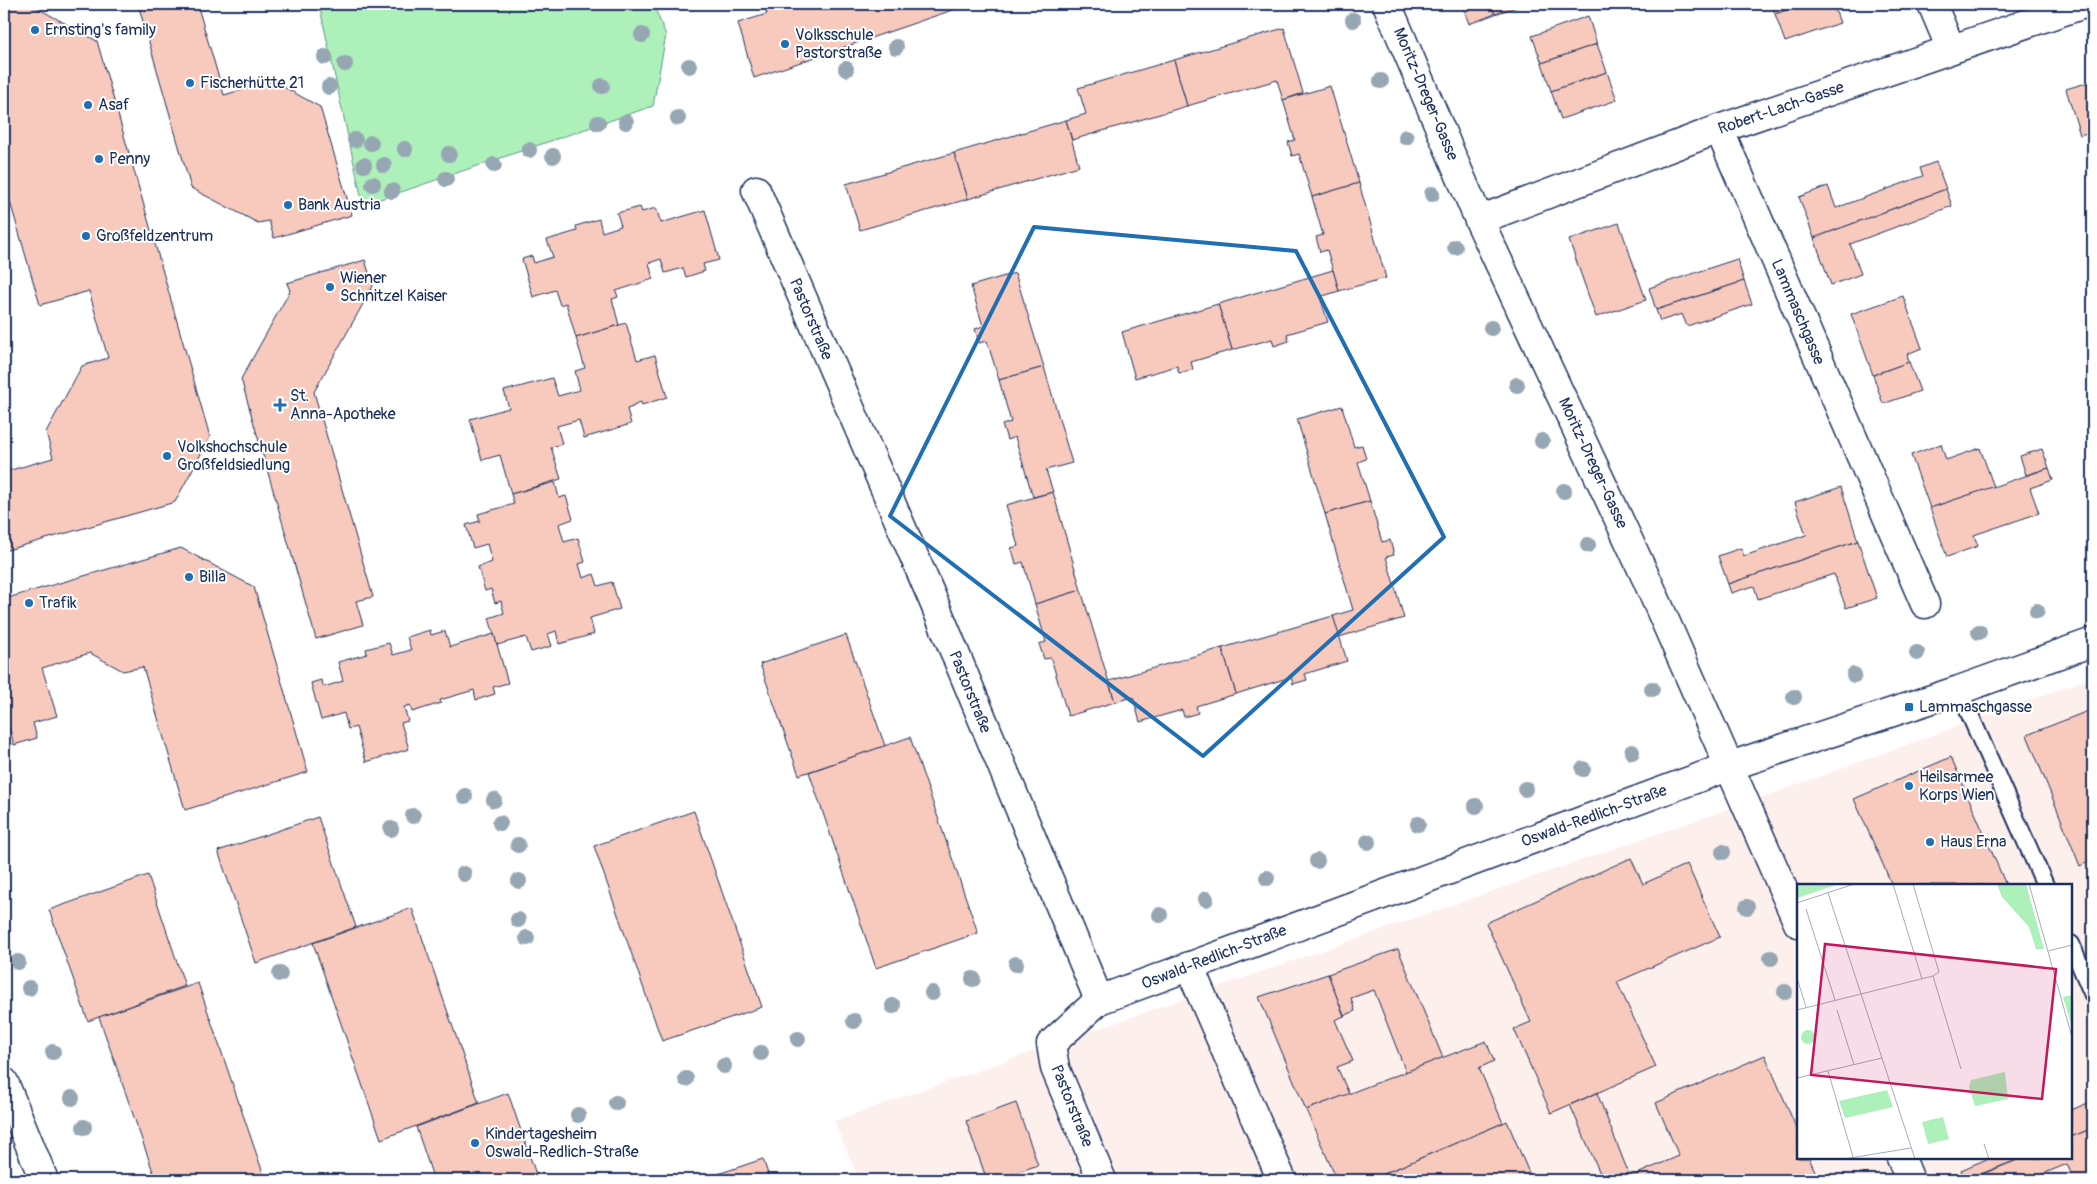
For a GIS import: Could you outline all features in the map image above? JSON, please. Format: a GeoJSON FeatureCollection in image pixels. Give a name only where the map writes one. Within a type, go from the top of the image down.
{"type":"FeatureCollection","features":[{"type":"Feature","properties":{"kind":"street","name":"Moritz-Dreger-Gasse"},"geometry":{"type":"LineString","coordinates":[[1386,4],[1479,220],[1648,582],[1797,921]]}},
{"type":"Feature","properties":{"kind":"street"},"geometry":{"type":"LineString","coordinates":[[1932,4],[1951,49]]}},
{"type":"Feature","properties":{"kind":"street","name":"Robert-Lach-Gasse"},"geometry":{"type":"LineString","coordinates":[[1479,220],[1719,129],[2084,4]]}},
{"type":"Feature","properties":{"kind":"street","name":"Lammaschgasse"},"geometry":{"type":"LineString","coordinates":[[1719,129],[1925,604]]}},
{"type":"Feature","properties":{"kind":"street","name":"Pastorstraße"},"geometry":{"type":"LineString","coordinates":[[756,190],[933,600],[1099,1000],[1051,1044],[1055,1068],[1102,1180]]}},
{"type":"Feature","properties":{"kind":"street","name":"Oswald-Redlich-Straße"},"geometry":{"type":"LineString","coordinates":[[1099,1000],[1730,766],[1960,690],[2093,642]]}},
{"type":"Feature","properties":{"kind":"street"},"geometry":{"type":"LineString","coordinates":[[1189,966],[1282,1180]]}},
{"type":"Feature","properties":{"kind":"street"},"geometry":{"type":"LineString","coordinates":[[4,1082],[44,1180]]}},
{"type":"Feature","properties":{"kind":"street"},"geometry":{"type":"LineString","coordinates":[[1901,1159],[1910,1180]]}},
{"type":"Feature","properties":{"kind":"lane"},"geometry":{"type":"LineString","coordinates":[[1960,690],[2045,884]]}},
{"type":"Feature","properties":{"kind":"lane"},"geometry":{"type":"LineString","coordinates":[[2072,946],[2093,995]]}},
{"type":"Feature","properties":{"kind":"highlighted area"},"geometry":{"type":"Polygon","coordinates":[[[1034,227],[1296,251],[1444,537],[1203,756],[890,516],[1034,227]]]}},
{"type":"Feature","properties":{"kind":"shaded area"},"geometry":{"type":"Polygon","coordinates":[[[2093,677],[2093,1180],[859,1180],[834,1121],[1774,793],[2093,677]]]}},
{"type":"Feature","properties":{"kind":"green space"},"geometry":{"type":"Polygon","coordinates":[[[319,4],[653,4],[666,35],[653,106],[363,205],[319,4]]]}},
{"type":"Feature","properties":{"kind":"building","name":"Großfeldzentrum"},"geometry":{"type":"Polygon","coordinates":[[[16,4],[30,4],[97,41],[210,437],[175,502],[4,551],[4,472],[53,458],[46,432],[82,366],[108,358],[89,291],[40,305],[4,181],[4,7],[16,4]]]}},
{"type":"Feature","properties":{"kind":"building","name":"Großfeldzentrum"},"geometry":{"type":"Polygon","coordinates":[[[138,4],[197,4],[224,95],[273,81],[320,107],[352,215],[274,238],[269,221],[258,223],[191,188],[138,4]]]}},
{"type":"Feature","properties":{"kind":"building"},"geometry":{"type":"Polygon","coordinates":[[[764,4],[970,4],[754,78],[738,23],[767,14],[764,4]]]}},
{"type":"Feature","properties":{"kind":"building"},"geometry":{"type":"Polygon","coordinates":[[[1462,4],[1491,4],[1495,14],[1469,24],[1462,4]]]}},
{"type":"Feature","properties":{"kind":"building"},"geometry":{"type":"Polygon","coordinates":[[[1491,4],[1522,4],[1522,5],[1495,14],[1491,4]]]}},
{"type":"Feature","properties":{"kind":"building"},"geometry":{"type":"Polygon","coordinates":[[[1772,4],[1804,4],[1775,14],[1772,4]]]}},
{"type":"Feature","properties":{"kind":"building"},"geometry":{"type":"Polygon","coordinates":[[[1804,4],[1833,4],[1840,23],[1785,42],[1775,14],[1804,4]]]}},
{"type":"Feature","properties":{"kind":"building"},"geometry":{"type":"Polygon","coordinates":[[[1588,16],[1597,44],[1542,63],[1532,36],[1588,16]]]}},
{"type":"Feature","properties":{"kind":"building"},"geometry":{"type":"Polygon","coordinates":[[[1284,28],[1303,93],[1283,100],[1277,80],[1187,106],[1174,60],[1284,28]]]}},
{"type":"Feature","properties":{"kind":"building"},"geometry":{"type":"Polygon","coordinates":[[[1597,44],[1607,72],[1551,91],[1542,63],[1597,44]]]}},
{"type":"Feature","properties":{"kind":"building"},"geometry":{"type":"Polygon","coordinates":[[[1174,60],[1187,106],[1072,140],[1066,120],[1086,114],[1078,88],[1174,60]]]}},
{"type":"Feature","properties":{"kind":"building"},"geometry":{"type":"Polygon","coordinates":[[[1607,72],[1617,100],[1561,119],[1551,91],[1607,72]]]}},
{"type":"Feature","properties":{"kind":"building"},"geometry":{"type":"Polygon","coordinates":[[[2093,81],[2093,131],[2080,135],[2066,89],[2093,81]]]}},
{"type":"Feature","properties":{"kind":"building"},"geometry":{"type":"Polygon","coordinates":[[[1330,86],[1359,183],[1312,197],[1299,154],[1292,156],[1288,142],[1295,140],[1283,100],[1330,86]]]}},
{"type":"Feature","properties":{"kind":"building"},"geometry":{"type":"Polygon","coordinates":[[[1066,120],[1079,166],[968,199],[954,153],[1066,120]]]}},
{"type":"Feature","properties":{"kind":"building"},"geometry":{"type":"Polygon","coordinates":[[[954,153],[968,199],[860,230],[846,184],[954,153]]]}},
{"type":"Feature","properties":{"kind":"building"},"geometry":{"type":"Polygon","coordinates":[[[1936,162],[1946,189],[1814,238],[1799,197],[1828,186],[1836,208],[1923,176],[1920,168],[1936,162]]]}},
{"type":"Feature","properties":{"kind":"building"},"geometry":{"type":"Polygon","coordinates":[[[1359,183],[1386,278],[1339,291],[1327,250],[1320,252],[1316,237],[1323,235],[1312,197],[1359,183]]]}},
{"type":"Feature","properties":{"kind":"building"},"geometry":{"type":"Polygon","coordinates":[[[1946,189],[1952,206],[1850,244],[1861,274],[1831,285],[1814,238],[1946,189]]]}},
{"type":"Feature","properties":{"kind":"building"},"geometry":{"type":"Polygon","coordinates":[[[640,207],[642,212],[656,208],[661,223],[705,210],[719,260],[703,264],[705,271],[686,277],[683,268],[665,273],[661,259],[649,263],[653,279],[616,291],[618,297],[612,299],[619,325],[576,338],[566,303],[560,305],[555,290],[533,297],[522,259],[532,256],[534,263],[553,257],[547,240],[577,231],[576,226],[599,219],[602,232],[621,226],[617,213],[640,207]]]}},
{"type":"Feature","properties":{"kind":"building"},"geometry":{"type":"Polygon","coordinates":[[[1619,223],[1646,300],[1596,317],[1569,240],[1619,223]]]}},
{"type":"Feature","properties":{"kind":"building"},"geometry":{"type":"Polygon","coordinates":[[[1737,259],[1744,281],[1656,310],[1649,288],[1737,259]]]}},
{"type":"Feature","properties":{"kind":"building"},"geometry":{"type":"Polygon","coordinates":[[[365,260],[373,286],[314,392],[373,597],[356,601],[363,625],[316,639],[241,379],[290,291],[287,283],[365,260]]]}},
{"type":"Feature","properties":{"kind":"building"},"geometry":{"type":"Polygon","coordinates":[[[1333,270],[1339,291],[1320,297],[1328,322],[1287,334],[1289,341],[1274,346],[1272,339],[1232,350],[1218,304],[1333,270]]]}},
{"type":"Feature","properties":{"kind":"building"},"geometry":{"type":"Polygon","coordinates":[[[1015,273],[1044,367],[999,380],[987,341],[979,343],[975,329],[983,326],[971,286],[1015,273]]]}},
{"type":"Feature","properties":{"kind":"building"},"geometry":{"type":"Polygon","coordinates":[[[1744,281],[1752,304],[1687,326],[1682,314],[1660,321],[1656,310],[1744,281]]]}},
{"type":"Feature","properties":{"kind":"building"},"geometry":{"type":"Polygon","coordinates":[[[1903,296],[1922,348],[1907,354],[1909,362],[1873,375],[1851,314],[1903,296]]]}},
{"type":"Feature","properties":{"kind":"building"},"geometry":{"type":"Polygon","coordinates":[[[1218,304],[1232,350],[1191,362],[1193,369],[1186,372],[1179,373],[1177,366],[1135,378],[1122,332],[1218,304]]]}},
{"type":"Feature","properties":{"kind":"building"},"geometry":{"type":"Polygon","coordinates":[[[626,323],[637,360],[655,355],[667,397],[642,405],[641,402],[627,409],[631,424],[584,438],[579,420],[557,426],[562,444],[551,447],[561,479],[511,494],[500,455],[482,460],[470,419],[509,408],[504,391],[552,378],[558,396],[580,390],[575,371],[585,368],[576,338],[626,323]]]}},
{"type":"Feature","properties":{"kind":"building"},"geometry":{"type":"Polygon","coordinates":[[[1909,362],[1920,391],[1883,404],[1873,375],[1909,362]]]}},
{"type":"Feature","properties":{"kind":"building"},"geometry":{"type":"Polygon","coordinates":[[[1044,367],[1072,463],[1046,470],[1053,492],[1033,497],[1015,437],[1007,440],[1002,425],[1011,422],[999,380],[1044,367]]]}},
{"type":"Feature","properties":{"kind":"building"},"geometry":{"type":"Polygon","coordinates":[[[1342,406],[1354,447],[1362,445],[1366,459],[1358,462],[1370,501],[1325,514],[1297,419],[1342,406]]]}},
{"type":"Feature","properties":{"kind":"building"},"geometry":{"type":"Polygon","coordinates":[[[1941,444],[1946,460],[1980,448],[1994,487],[1930,508],[1911,455],[1941,444]]]}},
{"type":"Feature","properties":{"kind":"building"},"geometry":{"type":"Polygon","coordinates":[[[2042,449],[2049,468],[2026,475],[2020,456],[2042,449]]]}},
{"type":"Feature","properties":{"kind":"building"},"geometry":{"type":"Polygon","coordinates":[[[2049,468],[2053,480],[2030,488],[2039,513],[1974,535],[1978,546],[1947,557],[1930,508],[2049,468]]]}},
{"type":"Feature","properties":{"kind":"building"},"geometry":{"type":"Polygon","coordinates":[[[555,482],[559,498],[566,496],[573,519],[559,524],[564,542],[578,538],[585,562],[579,564],[583,578],[594,574],[598,586],[612,582],[620,609],[590,618],[594,634],[559,644],[556,631],[548,634],[552,646],[531,652],[526,637],[497,645],[489,618],[504,613],[501,601],[495,603],[491,589],[485,591],[478,567],[492,562],[487,544],[473,548],[466,525],[480,521],[478,514],[514,504],[511,494],[555,482]]]}},
{"type":"Feature","properties":{"kind":"building"},"geometry":{"type":"Polygon","coordinates":[[[1841,487],[1858,541],[1728,584],[1718,556],[1741,548],[1744,556],[1806,535],[1795,502],[1841,487]]]}},
{"type":"Feature","properties":{"kind":"building"},"geometry":{"type":"Polygon","coordinates":[[[1053,492],[1081,590],[1035,604],[1023,562],[1016,564],[1011,548],[1018,546],[1006,505],[1053,492]]]}},
{"type":"Feature","properties":{"kind":"building"},"geometry":{"type":"Polygon","coordinates":[[[1370,501],[1382,542],[1390,540],[1394,555],[1386,557],[1404,618],[1339,637],[1333,616],[1353,610],[1325,514],[1370,501]]]}},
{"type":"Feature","properties":{"kind":"building"},"geometry":{"type":"Polygon","coordinates":[[[1858,541],[1877,598],[1846,608],[1834,574],[1758,599],[1754,586],[1731,593],[1728,584],[1858,541]]]}},
{"type":"Feature","properties":{"kind":"building"},"geometry":{"type":"Polygon","coordinates":[[[181,548],[254,587],[308,772],[185,810],[143,667],[123,671],[90,653],[42,668],[57,716],[33,723],[37,738],[14,745],[10,730],[4,732],[4,599],[181,548]]]}},
{"type":"Feature","properties":{"kind":"building"},"geometry":{"type":"Polygon","coordinates":[[[1081,590],[1115,702],[1068,716],[1051,658],[1044,659],[1039,644],[1046,642],[1035,604],[1081,590]]]}},
{"type":"Feature","properties":{"kind":"building"},"geometry":{"type":"Polygon","coordinates":[[[1333,616],[1347,661],[1305,674],[1307,680],[1293,684],[1291,677],[1236,694],[1222,648],[1333,616]]]}},
{"type":"Feature","properties":{"kind":"building"},"geometry":{"type":"Polygon","coordinates":[[[430,630],[431,635],[445,631],[450,647],[494,634],[508,683],[493,687],[495,694],[476,700],[474,690],[440,700],[441,703],[412,712],[410,705],[404,707],[408,721],[401,723],[409,749],[366,762],[356,727],[348,729],[344,713],[321,720],[311,683],[321,680],[324,687],[343,681],[338,662],[367,654],[366,649],[389,643],[393,655],[411,650],[407,637],[430,630]]]}},
{"type":"Feature","properties":{"kind":"building"},"geometry":{"type":"Polygon","coordinates":[[[846,635],[885,746],[799,775],[760,664],[846,635]]]}},
{"type":"Feature","properties":{"kind":"building"},"geometry":{"type":"Polygon","coordinates":[[[1222,648],[1236,694],[1196,706],[1198,713],[1184,717],[1182,710],[1140,722],[1133,697],[1115,702],[1109,681],[1222,648]]]}},
{"type":"Feature","properties":{"kind":"building"},"geometry":{"type":"Polygon","coordinates":[[[2093,709],[2093,860],[2080,866],[2027,735],[2093,709]]]}},
{"type":"Feature","properties":{"kind":"building"},"geometry":{"type":"Polygon","coordinates":[[[910,737],[978,933],[876,968],[809,772],[910,737]]]}},
{"type":"Feature","properties":{"kind":"building","name":"Haus Erna"},"geometry":{"type":"Polygon","coordinates":[[[1951,757],[2006,884],[1892,884],[1854,799],[1951,757]]]}},
{"type":"Feature","properties":{"kind":"building"},"geometry":{"type":"Polygon","coordinates":[[[694,811],[762,1007],[662,1041],[594,846],[694,811]]]}},
{"type":"Feature","properties":{"kind":"building"},"geometry":{"type":"Polygon","coordinates":[[[318,817],[356,927],[256,963],[218,851],[318,817]]]}},
{"type":"Feature","properties":{"kind":"building"},"geometry":{"type":"Polygon","coordinates":[[[1631,858],[1643,884],[1687,864],[1720,937],[1617,982],[1656,1067],[1551,1113],[1514,1029],[1531,1022],[1486,923],[1631,858]]]}},
{"type":"Feature","properties":{"kind":"building"},"geometry":{"type":"Polygon","coordinates":[[[148,875],[185,986],[88,1021],[49,910],[148,875]]]}},
{"type":"Feature","properties":{"kind":"building"},"geometry":{"type":"Polygon","coordinates":[[[412,908],[479,1103],[381,1139],[313,943],[412,908]]]}},
{"type":"Feature","properties":{"kind":"building"},"geometry":{"type":"Polygon","coordinates":[[[1398,949],[1443,1058],[1406,1072],[1374,990],[1351,998],[1355,1011],[1344,1016],[1328,974],[1398,949]]]}},
{"type":"Feature","properties":{"kind":"building"},"geometry":{"type":"Polygon","coordinates":[[[1328,974],[1344,1016],[1335,1020],[1353,1061],[1337,1067],[1349,1094],[1306,1110],[1259,997],[1328,974]]]}},
{"type":"Feature","properties":{"kind":"building"},"geometry":{"type":"Polygon","coordinates":[[[198,983],[265,1179],[156,1180],[99,1017],[198,983]]]}},
{"type":"Feature","properties":{"kind":"building"},"geometry":{"type":"Polygon","coordinates":[[[1486,1041],[1494,1061],[1479,1068],[1503,1123],[1369,1180],[1337,1180],[1306,1110],[1486,1041]]]}},
{"type":"Feature","properties":{"kind":"building"},"geometry":{"type":"Polygon","coordinates":[[[1765,1055],[1797,1130],[1797,1159],[1809,1159],[1819,1180],[1603,1180],[1570,1105],[1597,1093],[1630,1177],[1679,1156],[1656,1103],[1765,1055]]]}},
{"type":"Feature","properties":{"kind":"building"},"geometry":{"type":"Polygon","coordinates":[[[508,1093],[538,1180],[434,1180],[416,1127],[508,1093]]]}},
{"type":"Feature","properties":{"kind":"building"},"geometry":{"type":"Polygon","coordinates":[[[2093,1101],[2093,1128],[2072,1137],[2072,1110],[2093,1101]]]}},
{"type":"Feature","properties":{"kind":"building"},"geometry":{"type":"Polygon","coordinates":[[[1016,1103],[1038,1165],[995,1180],[987,1180],[966,1121],[1016,1103]]]}},
{"type":"Feature","properties":{"kind":"building"},"geometry":{"type":"Polygon","coordinates":[[[1507,1121],[1532,1180],[1369,1180],[1503,1123],[1507,1121]]]}},
{"type":"Feature","properties":{"kind":"building"},"geometry":{"type":"Polygon","coordinates":[[[2093,1128],[2093,1180],[2074,1180],[2067,1164],[2028,1180],[2021,1180],[2018,1173],[2002,1180],[1968,1180],[2020,1159],[2072,1159],[2072,1137],[2093,1128]]]}},
{"type":"Feature","properties":{"kind":"building"},"geometry":{"type":"Polygon","coordinates":[[[763,1159],[770,1180],[700,1180],[763,1159]]]}},
{"type":"Feature","properties":{"kind":"building"},"geometry":{"type":"Polygon","coordinates":[[[1987,1159],[2019,1159],[1965,1180],[1961,1170],[1987,1159]]]}},
{"type":"Feature","properties":{"kind":"place","name":"Ernsting's family"},"geometry":{"type":"Point","coordinates":[35,30]}},
{"type":"Feature","properties":{"kind":"place","name":"Volksschule Pastorstraße"},"geometry":{"type":"Point","coordinates":[785,44]}},
{"type":"Feature","properties":{"kind":"place","name":"Fischerhütte 21"},"geometry":{"type":"Point","coordinates":[190,83]}},
{"type":"Feature","properties":{"kind":"place","name":"Asaf"},"geometry":{"type":"Point","coordinates":[88,105]}},
{"type":"Feature","properties":{"kind":"place","name":"Penny"},"geometry":{"type":"Point","coordinates":[99,159]}},
{"type":"Feature","properties":{"kind":"place","name":"Bank Austria"},"geometry":{"type":"Point","coordinates":[288,205]}},
{"type":"Feature","properties":{"kind":"place","name":"Großfeldzentrum"},"geometry":{"type":"Point","coordinates":[86,236]}},
{"type":"Feature","properties":{"kind":"place","name":"Wiener Schnitzel Kaiser"},"geometry":{"type":"Point","coordinates":[330,287]}},
{"type":"Feature","properties":{"kind":"place","name":"St. Anna-Apotheke"},"geometry":{"type":"Point","coordinates":[280,405]}},
{"type":"Feature","properties":{"kind":"place","name":"Volkshochschule Großfeldsiedlung"},"geometry":{"type":"Point","coordinates":[167,456]}},
{"type":"Feature","properties":{"kind":"place","name":"Billa"},"geometry":{"type":"Point","coordinates":[189,577]}},
{"type":"Feature","properties":{"kind":"place","name":"Trafik"},"geometry":{"type":"Point","coordinates":[29,603]}},
{"type":"Feature","properties":{"kind":"place","name":"Lammaschgasse"},"geometry":{"type":"Point","coordinates":[1909,707]}},
{"type":"Feature","properties":{"kind":"place","name":"Heilsarmee Korps Wien"},"geometry":{"type":"Point","coordinates":[1909,786]}},
{"type":"Feature","properties":{"kind":"place","name":"Haus Erna"},"geometry":{"type":"Point","coordinates":[1930,842]}},
{"type":"Feature","properties":{"kind":"place","name":"Kindertagesheim Oswald-Redlich-Straße"},"geometry":{"type":"Point","coordinates":[475,1143]}}]}
